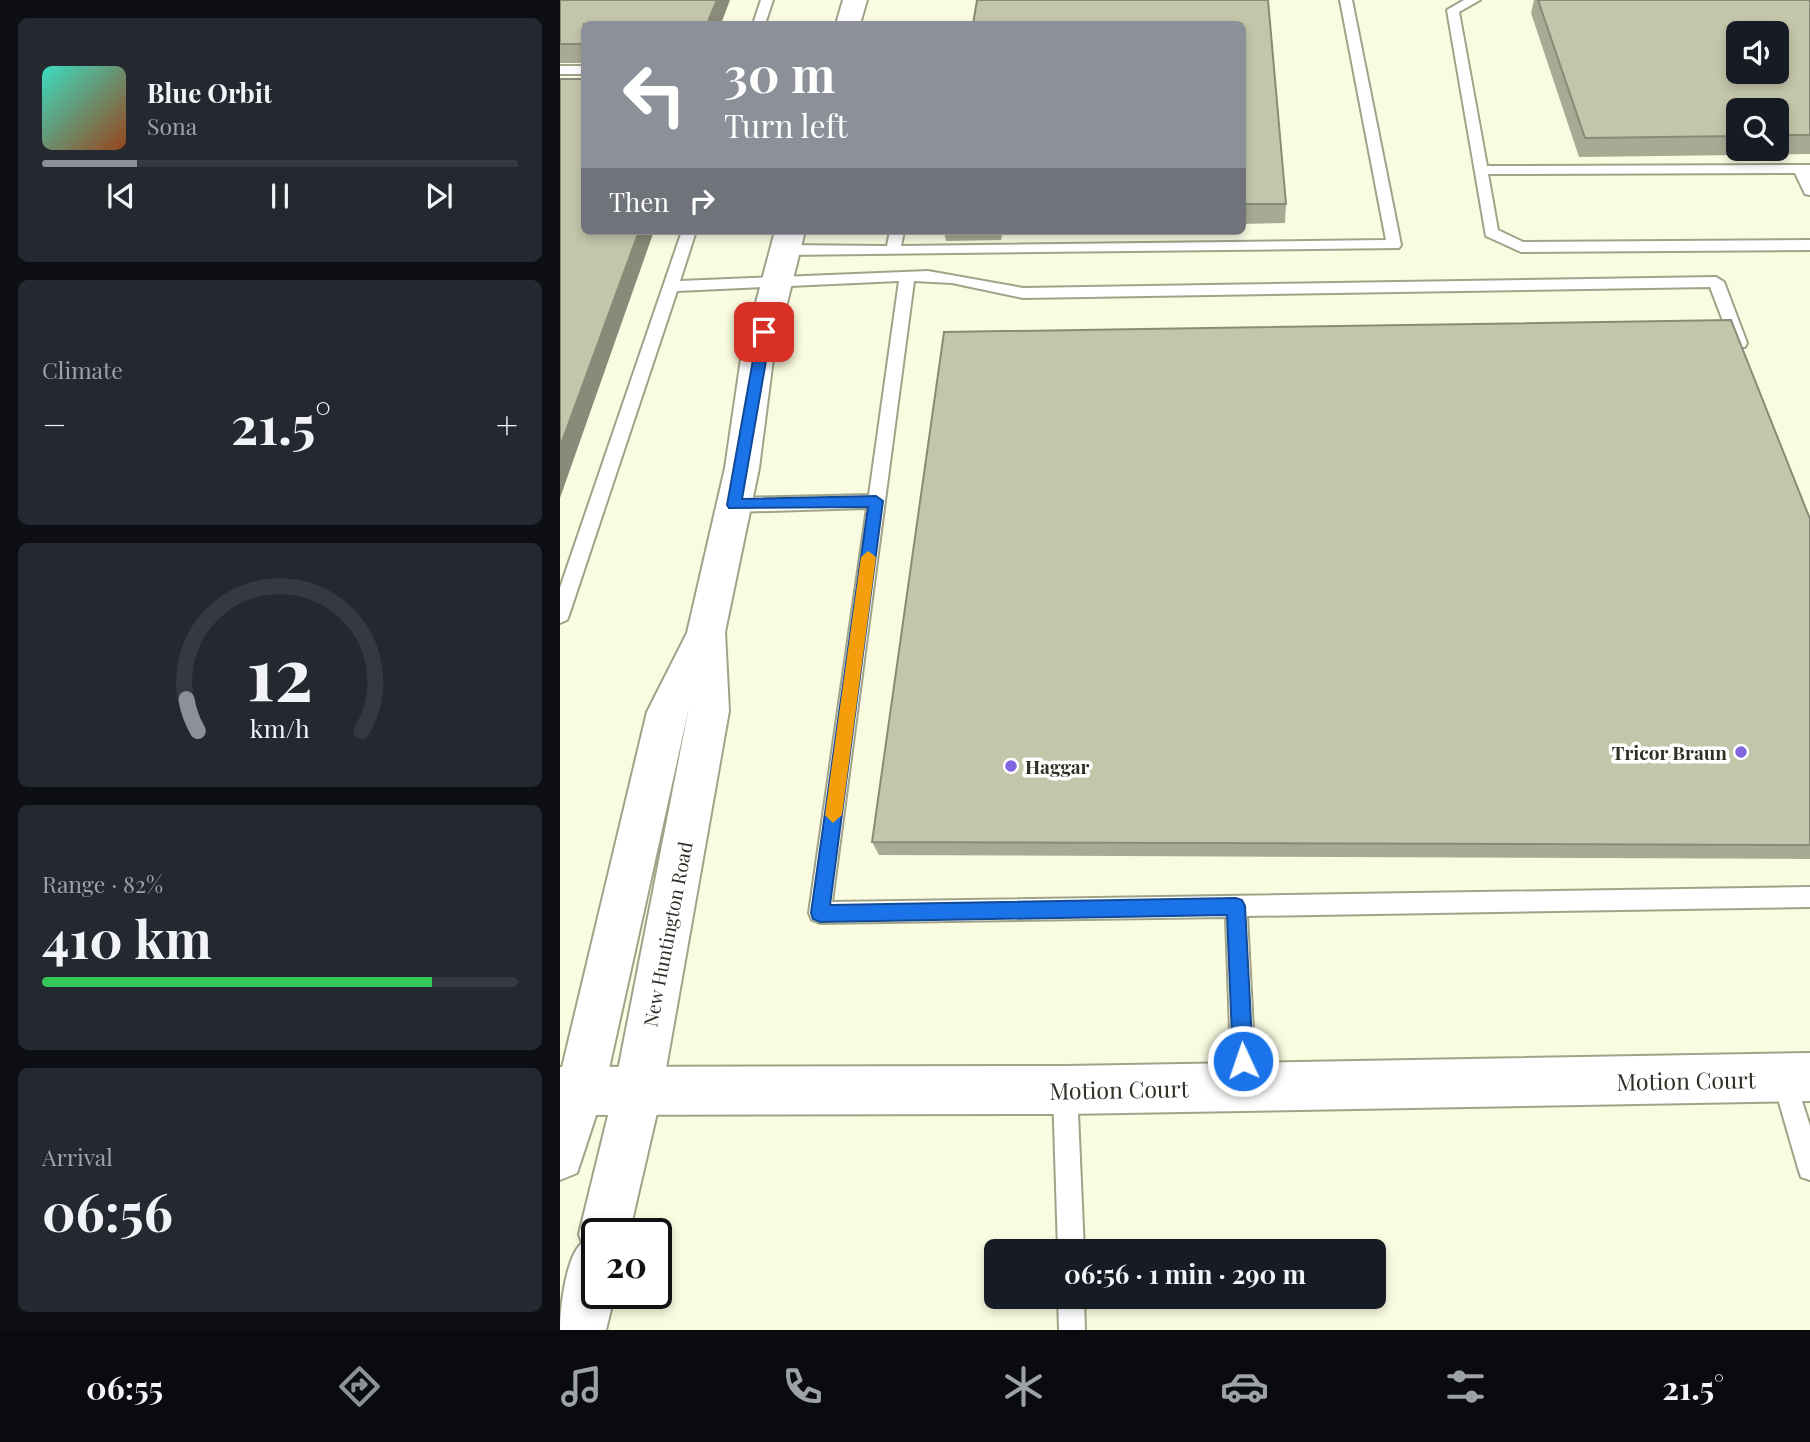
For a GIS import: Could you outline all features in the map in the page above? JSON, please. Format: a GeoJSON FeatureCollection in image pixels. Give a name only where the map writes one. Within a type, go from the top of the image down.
{"type":"FeatureCollection","features":[{"type":"Feature","properties":{"kind":"street"},"geometry":{"type":"LineString","coordinates":[[849,21],[855,0]]}},
{"type":"Feature","properties":{"kind":"street","name":"New Huntington Road"},"geometry":{"type":"LineString","coordinates":[[560,1156],[570,1091],[667,712],[706,632],[734,505],[757,359],[784,253]]}},
{"type":"Feature","properties":{"kind":"street","name":"New Huntington Road"},"geometry":{"type":"LineString","coordinates":[[608,1218],[638,1091],[709,710],[706,632]]}},
{"type":"Feature","properties":{"kind":"street","name":"Motion Court"},"geometry":{"type":"LineString","coordinates":[[570,1091],[1065,1090],[1797,1077]]}},
{"type":"Feature","properties":{"kind":"street"},"geometry":{"type":"LineString","coordinates":[[580,1330],[585,1309]]}},
{"type":"Feature","properties":{"kind":"lane"},"geometry":{"type":"LineString","coordinates":[[760,21],[767,0]]}},
{"type":"Feature","properties":{"kind":"lane"},"geometry":{"type":"LineString","coordinates":[[670,286],[733,286],[784,253],[1394,245],[1346,0]]}},
{"type":"Feature","properties":{"kind":"lane"},"geometry":{"type":"LineString","coordinates":[[1474,0],[1453,10],[1491,233],[1521,247],[1810,245]]}},
{"type":"Feature","properties":{"kind":"lane"},"geometry":{"type":"LineString","coordinates":[[560,70],[581,70]]}},
{"type":"Feature","properties":{"kind":"lane"},"geometry":{"type":"LineString","coordinates":[[1480,170],[1805,169],[1810,191]]}},
{"type":"Feature","properties":{"kind":"lane"},"geometry":{"type":"LineString","coordinates":[[560,615],[688,235]]}},
{"type":"Feature","properties":{"kind":"lane"},"geometry":{"type":"LineString","coordinates":[[893,251],[896,235]]}},
{"type":"Feature","properties":{"kind":"lane"},"geometry":{"type":"LineString","coordinates":[[784,253],[906,276],[931,276],[1023,293],[1716,282],[1745,360]]}},
{"type":"Feature","properties":{"kind":"lane"},"geometry":{"type":"LineString","coordinates":[[906,276],[820,913],[1810,897]]}},
{"type":"Feature","properties":{"kind":"lane"},"geometry":{"type":"LineString","coordinates":[[734,505],[876,501]]}},
{"type":"Feature","properties":{"kind":"lane"},"geometry":{"type":"LineString","coordinates":[[1236,906],[1244,1087]]}},
{"type":"Feature","properties":{"kind":"lane"},"geometry":{"type":"LineString","coordinates":[[1797,1077],[1810,1168]]}},
{"type":"Feature","properties":{"kind":"lane"},"geometry":{"type":"LineString","coordinates":[[1065,1090],[1071,1239]]}},
{"type":"Feature","properties":{"kind":"lane"},"geometry":{"type":"LineString","coordinates":[[1072,1309],[1072,1330]]}},
{"type":"Feature","properties":{"kind":"building"},"geometry":{"type":"Polygon","coordinates":[[[560,0],[717,0],[708,21],[581,21],[581,44],[560,44],[560,0]]]}},
{"type":"Feature","properties":{"kind":"building"},"geometry":{"type":"Polygon","coordinates":[[[977,0],[1268,0],[1286,204],[1246,204],[1246,21],[974,21],[977,0]]]}},
{"type":"Feature","properties":{"kind":"building"},"geometry":{"type":"Polygon","coordinates":[[[1538,0],[1810,0],[1810,135],[1789,135],[1789,98],[1726,98],[1726,136],[1585,138],[1538,0]]]}},
{"type":"Feature","properties":{"kind":"building"},"geometry":{"type":"Polygon","coordinates":[[[560,79],[581,79],[581,235],[638,235],[560,447],[560,79]]]}},
{"type":"Feature","properties":{"kind":"building"},"geometry":{"type":"Polygon","coordinates":[[[1731,320],[1810,519],[1810,845],[872,842],[944,332],[1731,320]]]}},
{"type":"Feature","properties":{"kind":"slow traffic"},"geometry":{"type":"LineString","coordinates":[[833,815],[868,557]]}},
{"type":"Feature","properties":{"kind":"place","name":"Tricor Braun"},"geometry":{"type":"Point","coordinates":[1741,752]}},
{"type":"Feature","properties":{"kind":"place","name":"Haggar"},"geometry":{"type":"Point","coordinates":[1011,766]}},
{"type":"Feature","properties":{"kind":"route"},"geometry":{"type":"LineString","coordinates":[[764,332],[757,359],[742,468],[734,505],[876,501],[820,913],[1236,906],[1243,1061]]}}]}
